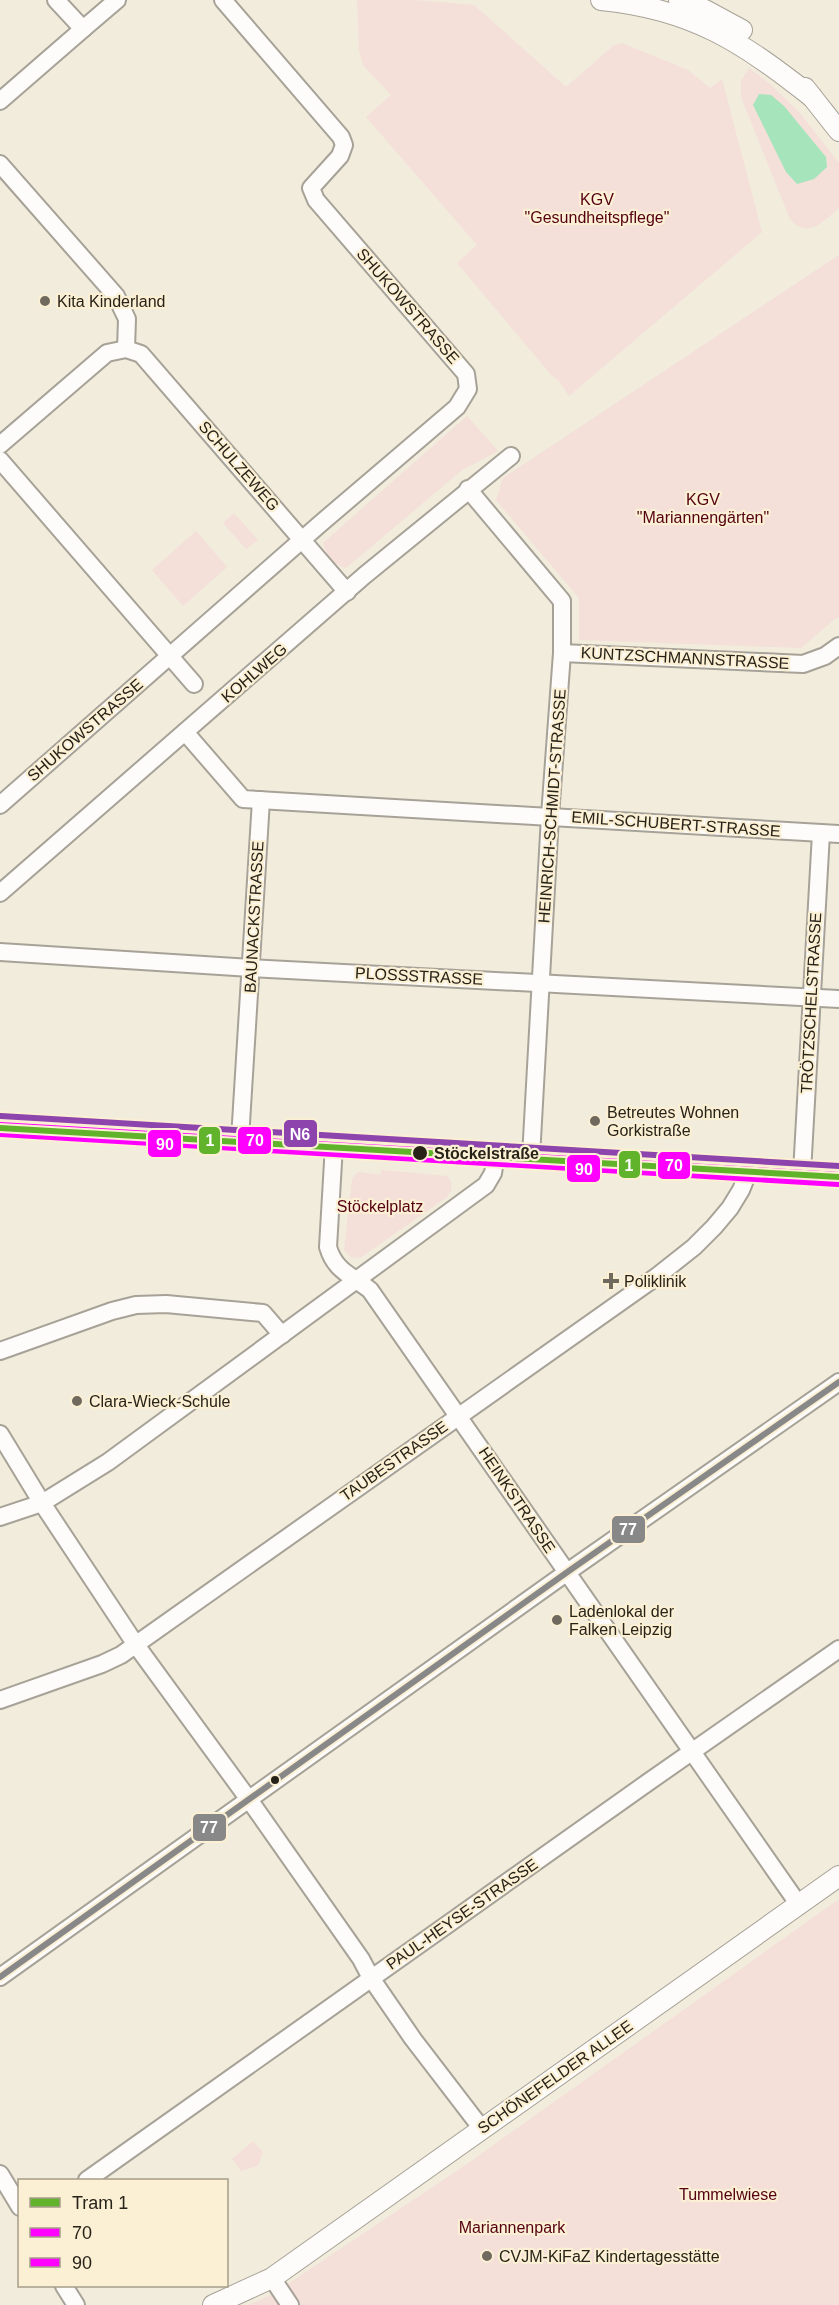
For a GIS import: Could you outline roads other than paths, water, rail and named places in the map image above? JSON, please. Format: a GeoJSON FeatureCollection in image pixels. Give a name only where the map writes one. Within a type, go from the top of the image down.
{"type":"FeatureCollection","features":[{"type":"Feature","properties":{"kind":"main road"},"geometry":{"type":"LineString","coordinates":[[601,0],[624,2],[667,12],[717,31],[753,52],[812,97]]}},
{"type":"Feature","properties":{"kind":"main road"},"geometry":{"type":"LineString","coordinates":[[679,0],[711,13],[759,41],[786,64],[839,131]]}},
{"type":"Feature","properties":{"kind":"main road"},"geometry":{"type":"LineString","coordinates":[[0,1125],[839,1175]]}},
{"type":"Feature","properties":{"kind":"main road","name":"SCHÖNEFELDER ALLEE"},"geometry":{"type":"LineString","coordinates":[[213,2305],[272,2278],[839,1876]]}},
{"type":"Feature","properties":{"kind":"street"},"geometry":{"type":"LineString","coordinates":[[56,0],[83,30]]}},
{"type":"Feature","properties":{"kind":"street"},"geometry":{"type":"LineString","coordinates":[[0,101],[117,0]]}},
{"type":"Feature","properties":{"kind":"street","name":"SHUKOWSTRASSE"},"geometry":{"type":"LineString","coordinates":[[1,801],[457,407],[468,389],[466,374],[316,200],[311,188],[340,156],[344,145],[341,137],[224,0]]}},
{"type":"Feature","properties":{"kind":"street"},"geometry":{"type":"LineString","coordinates":[[0,164],[116,296],[127,319],[126,349],[107,353],[0,445]]}},
{"type":"Feature","properties":{"kind":"street","name":"SCHULZEWEG"},"geometry":{"type":"LineString","coordinates":[[126,349],[141,354],[347,592]]}},
{"type":"Feature","properties":{"kind":"street","name":"KOHLWEG"},"geometry":{"type":"LineString","coordinates":[[0,893],[347,592],[468,489],[511,456]]}},
{"type":"Feature","properties":{"kind":"street"},"geometry":{"type":"LineString","coordinates":[[0,460],[194,684]]}},
{"type":"Feature","properties":{"kind":"street","name":"HEINRICH-SCHMIDT-STRASSE"},"geometry":{"type":"LineString","coordinates":[[468,489],[562,602],[562,652],[550,816],[531,1157]]}},
{"type":"Feature","properties":{"kind":"street","name":"KUNTZSCHMANNSTRASSE"},"geometry":{"type":"LineString","coordinates":[[562,652],[803,664],[825,656],[839,646]]}},
{"type":"Feature","properties":{"kind":"street"},"geometry":{"type":"LineString","coordinates":[[186,732],[243,799],[261,800]]}},
{"type":"Feature","properties":{"kind":"street","name":"EMIL-SCHUBERT-STRASSE"},"geometry":{"type":"LineString","coordinates":[[261,800],[839,834]]}},
{"type":"Feature","properties":{"kind":"street","name":"BAUNACKSTRASSE"},"geometry":{"type":"LineString","coordinates":[[240,1139],[261,800]]}},
{"type":"Feature","properties":{"kind":"street","name":"TRÖTZSCHELSTRASSE"},"geometry":{"type":"LineString","coordinates":[[802,1173],[821,833]]}},
{"type":"Feature","properties":{"kind":"street","name":"PLOSSSTRASSE"},"geometry":{"type":"LineString","coordinates":[[0,952],[251,968],[839,999]]}},
{"type":"Feature","properties":{"kind":"street","name":"HEINKSTRASSE"},"geometry":{"type":"LineString","coordinates":[[334,1145],[328,1247],[332,1260],[342,1271],[357,1279],[370,1290],[799,1905]]}},
{"type":"Feature","properties":{"kind":"street"},"geometry":{"type":"LineString","coordinates":[[0,1517],[42,1503],[108,1462],[486,1185],[493,1173],[496,1155]]}},
{"type":"Feature","properties":{"kind":"street","name":"TAUBESTRASSE"},"geometry":{"type":"LineString","coordinates":[[0,1700],[102,1664],[136,1645],[459,1415],[579,1333],[694,1247],[730,1208],[749,1170]]}},
{"type":"Feature","properties":{"kind":"street"},"geometry":{"type":"LineString","coordinates":[[0,1351],[112,1311],[136,1305],[166,1304],[263,1313],[282,1335]]}},
{"type":"Feature","properties":{"kind":"street"},"geometry":{"type":"LineString","coordinates":[[0,1977],[566,1573],[839,1383]]}},
{"type":"Feature","properties":{"kind":"street"},"geometry":{"type":"LineString","coordinates":[[0,1434],[42,1503],[136,1645],[249,1799],[361,1959],[370,1978],[413,2039],[482,2129]]}},
{"type":"Feature","properties":{"kind":"street","name":"PAUL-HEYSE-STRASSE"},"geometry":{"type":"LineString","coordinates":[[90,2179],[370,1978],[839,1649]]}},
{"type":"Feature","properties":{"kind":"street"},"geometry":{"type":"LineString","coordinates":[[0,2174],[18,2204]]}},
{"type":"Feature","properties":{"kind":"street"},"geometry":{"type":"LineString","coordinates":[[272,2278],[290,2305]]}},
{"type":"Feature","properties":{"kind":"street"},"geometry":{"type":"LineString","coordinates":[[65,2287],[75,2305]]}},
{"type":"Feature","properties":{"kind":"tram line","name":"1"},"geometry":{"type":"LineString","coordinates":[[0,1128],[839,1177]]}},
{"type":"Feature","properties":{"kind":"place","name":"Kita Kinderland"},"geometry":{"type":"Point","coordinates":[45,301]}},
{"type":"Feature","properties":{"kind":"place","name":"Betreutes Wohnen Gorkistraße"},"geometry":{"type":"Point","coordinates":[595,1121]}},
{"type":"Feature","properties":{"kind":"place","name":"Stöckelstraße"},"geometry":{"type":"Point","coordinates":[420,1153]}},
{"type":"Feature","properties":{"kind":"place","name":"Poliklinik"},"geometry":{"type":"Point","coordinates":[611,1281]}},
{"type":"Feature","properties":{"kind":"place","name":"Clara-Wieck-Schule"},"geometry":{"type":"Point","coordinates":[77,1401]}},
{"type":"Feature","properties":{"kind":"place","name":"Ladenlokal der Falken Leipzig"},"geometry":{"type":"Point","coordinates":[557,1620]}},
{"type":"Feature","properties":{"kind":"place","name":"CVJM-KiFaZ Kindertagesstätte"},"geometry":{"type":"Point","coordinates":[487,2256]}},
{"type":"Feature","properties":{"kind":"park label","name":"KGV \"Gesundheitspflege\""},"geometry":{"type":"Point","coordinates":[597,208]}},
{"type":"Feature","properties":{"kind":"park label","name":"KGV \"Mariannengärten\""},"geometry":{"type":"Point","coordinates":[703,508]}},
{"type":"Feature","properties":{"kind":"park label","name":"Stöckelplatz"},"geometry":{"type":"Point","coordinates":[380,1206]}},
{"type":"Feature","properties":{"kind":"park label","name":"Tummelwiese"},"geometry":{"type":"Point","coordinates":[728,2194]}},
{"type":"Feature","properties":{"kind":"park label","name":"Mariannenpark"},"geometry":{"type":"Point","coordinates":[512,2227]}}]}
